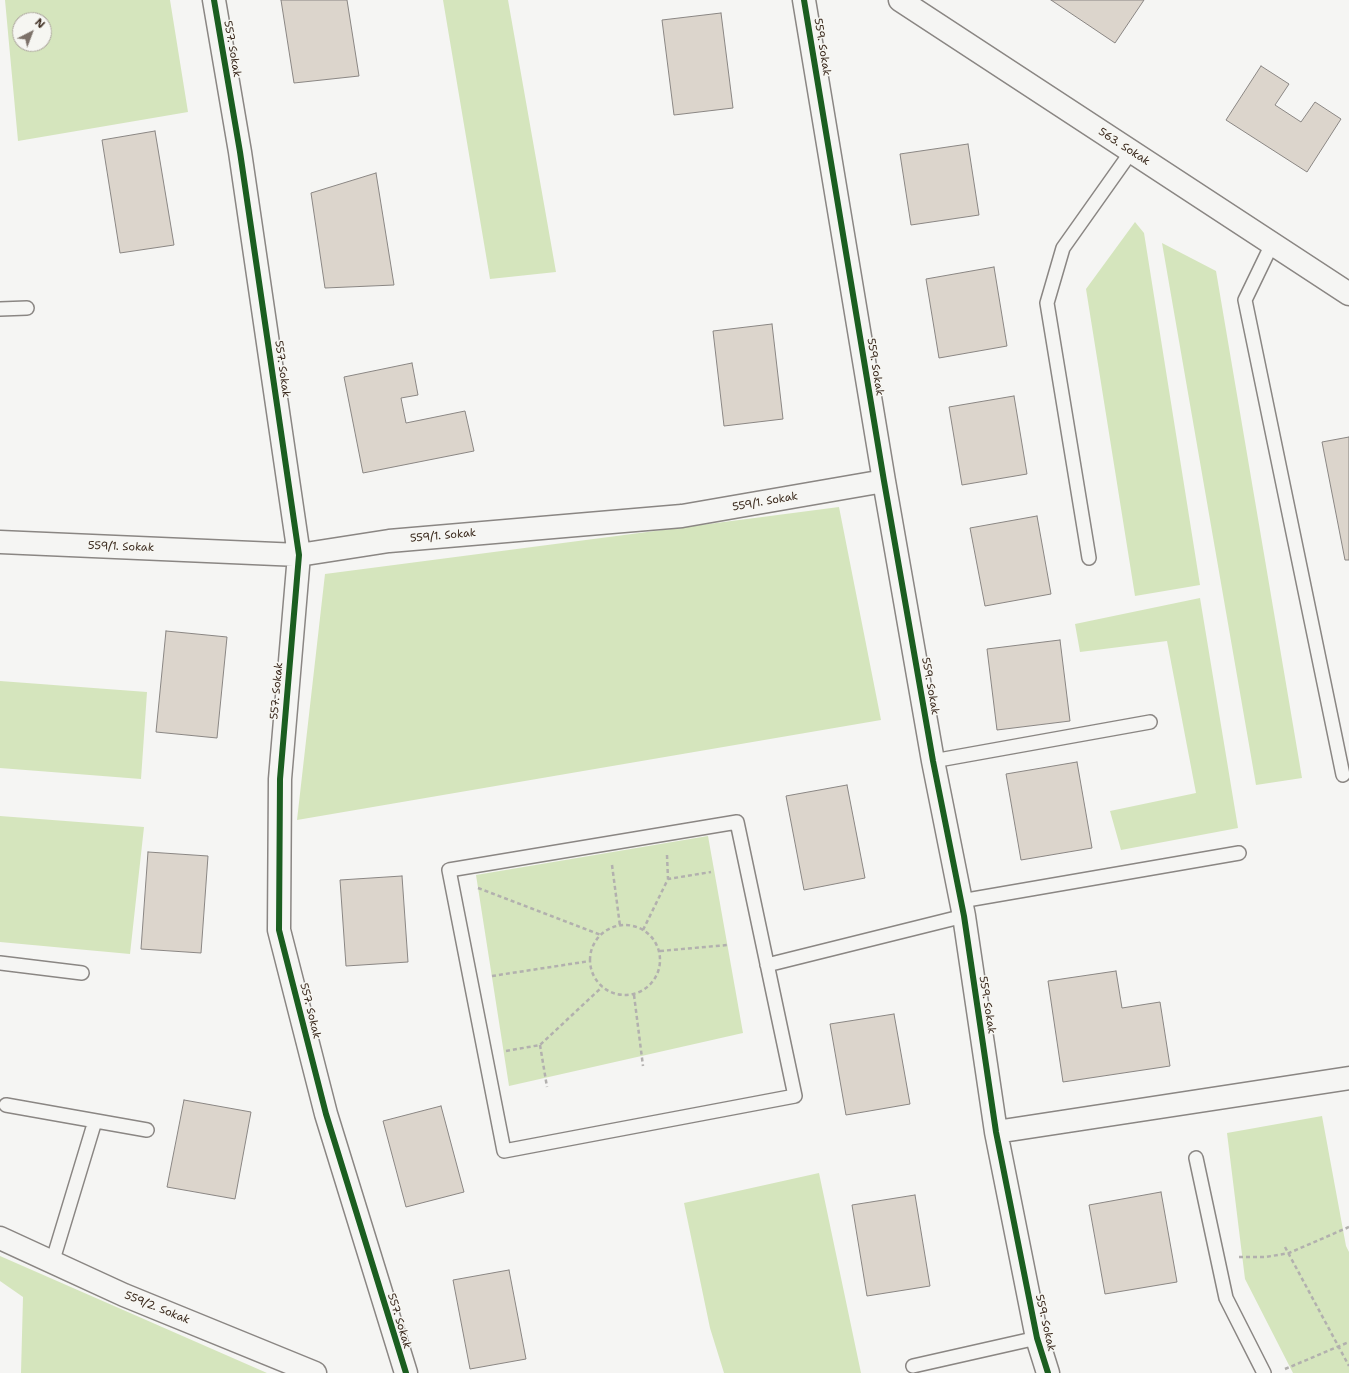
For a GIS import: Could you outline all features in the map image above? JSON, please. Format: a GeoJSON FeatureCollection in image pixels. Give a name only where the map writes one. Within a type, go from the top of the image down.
{"type":"FeatureCollection","features":[{"type":"Feature","properties":{"kind":"street","name":"557. Sokak"},"geometry":{"type":"LineString","coordinates":[[214,0],[240,152],[299,555],[280,779],[279,930],[326,1114],[406,1373]]}},
{"type":"Feature","properties":{"kind":"street","name":"559. Sokak"},"geometry":{"type":"LineString","coordinates":[[804,0],[884,481],[933,760],[962,909],[996,1132],[1036,1338],[1048,1373]]}},
{"type":"Feature","properties":{"kind":"street","name":"563. Sokak"},"geometry":{"type":"LineString","coordinates":[[900,0],[1349,294]]}},
{"type":"Feature","properties":{"kind":"street","name":"559/1. Sokak"},"geometry":{"type":"LineString","coordinates":[[0,542],[299,555],[389,541],[682,516],[884,481]]}},
{"type":"Feature","properties":{"kind":"street"},"geometry":{"type":"LineString","coordinates":[[996,1132],[1349,1078]]}},
{"type":"Feature","properties":{"kind":"street","name":"559/2. Sokak"},"geometry":{"type":"LineString","coordinates":[[0,1238],[52,1263],[315,1373]]}},
{"type":"Feature","properties":{"kind":"lane"},"geometry":{"type":"LineString","coordinates":[[1089,558],[1047,303],[1063,248],[1130,152]]}},
{"type":"Feature","properties":{"kind":"lane"},"geometry":{"type":"LineString","coordinates":[[1272,244],[1245,300],[1343,775]]}},
{"type":"Feature","properties":{"kind":"lane"},"geometry":{"type":"LineString","coordinates":[[0,309],[27,308]]}},
{"type":"Feature","properties":{"kind":"lane"},"geometry":{"type":"LineString","coordinates":[[933,760],[1150,722]]}},
{"type":"Feature","properties":{"kind":"lane"},"geometry":{"type":"LineString","coordinates":[[737,822],[795,1096],[504,1151],[485,1055],[449,870],[737,822]]}},
{"type":"Feature","properties":{"kind":"lane"},"geometry":{"type":"LineString","coordinates":[[767,965],[962,909],[1239,853]]}},
{"type":"Feature","properties":{"kind":"lane"},"geometry":{"type":"LineString","coordinates":[[0,963],[82,973]]}},
{"type":"Feature","properties":{"kind":"lane"},"geometry":{"type":"LineString","coordinates":[[6,1105],[147,1130]]}},
{"type":"Feature","properties":{"kind":"lane"},"geometry":{"type":"LineString","coordinates":[[52,1263],[95,1121]]}},
{"type":"Feature","properties":{"kind":"lane"},"geometry":{"type":"LineString","coordinates":[[1196,1158],[1226,1298],[1264,1373]]}},
{"type":"Feature","properties":{"kind":"lane"},"geometry":{"type":"LineString","coordinates":[[913,1366],[1036,1338]]}},
{"type":"Feature","properties":{"kind":"path"},"geometry":{"type":"LineString","coordinates":[[643,930],[668,879],[667,847]]}},
{"type":"Feature","properties":{"kind":"path"},"geometry":{"type":"LineString","coordinates":[[611,857],[620,926]]}},
{"type":"Feature","properties":{"kind":"path"},"geometry":{"type":"LineString","coordinates":[[668,879],[711,872]]}},
{"type":"Feature","properties":{"kind":"path"},"geometry":{"type":"LineString","coordinates":[[474,886],[601,934]]}},
{"type":"Feature","properties":{"kind":"path"},"geometry":{"type":"LineString","coordinates":[[620,926],[636,926],[643,930],[655,940],[660,951],[661,962],[659,973],[653,983],[645,990],[634,995],[623,996],[612,993],[602,987],[595,979],[590,968],[590,955],[594,944],[601,934],[612,927],[620,926]]}},
{"type":"Feature","properties":{"kind":"path"},"geometry":{"type":"LineString","coordinates":[[660,951],[728,945]]}},
{"type":"Feature","properties":{"kind":"path"},"geometry":{"type":"LineString","coordinates":[[487,977],[590,961]]}},
{"type":"Feature","properties":{"kind":"path"},"geometry":{"type":"LineString","coordinates":[[485,1055],[540,1045],[602,987]]}},
{"type":"Feature","properties":{"kind":"path"},"geometry":{"type":"LineString","coordinates":[[634,995],[643,1066]]}},
{"type":"Feature","properties":{"kind":"path"},"geometry":{"type":"LineString","coordinates":[[540,1045],[547,1087]]}},
{"type":"Feature","properties":{"kind":"path"},"geometry":{"type":"LineString","coordinates":[[1216,1256],[1266,1257],[1289,1253],[1349,1226]]}},
{"type":"Feature","properties":{"kind":"path"},"geometry":{"type":"LineString","coordinates":[[1285,1246],[1349,1366]]}},
{"type":"Feature","properties":{"kind":"path"},"geometry":{"type":"LineString","coordinates":[[1283,1370],[1349,1342]]}},
{"type":"Feature","properties":{"kind":"green space"},"geometry":{"type":"Polygon","coordinates":[[[5,0],[170,0],[188,112],[18,141],[5,0]]]}},
{"type":"Feature","properties":{"kind":"green space"},"geometry":{"type":"Polygon","coordinates":[[[443,0],[508,0],[556,272],[490,279],[443,0]]]}},
{"type":"Feature","properties":{"kind":"green space"},"geometry":{"type":"Polygon","coordinates":[[[1135,222],[1144,233],[1200,585],[1135,596],[1086,289],[1135,222]]]}},
{"type":"Feature","properties":{"kind":"green space"},"geometry":{"type":"Polygon","coordinates":[[[1162,243],[1216,271],[1302,778],[1256,785],[1162,243]]]}},
{"type":"Feature","properties":{"kind":"green space"},"geometry":{"type":"Polygon","coordinates":[[[839,507],[881,720],[297,820],[325,574],[839,507]]]}},
{"type":"Feature","properties":{"kind":"green space"},"geometry":{"type":"Polygon","coordinates":[[[1200,598],[1238,828],[1121,850],[1110,811],[1196,793],[1167,641],[1080,652],[1075,624],[1200,598]]]}},
{"type":"Feature","properties":{"kind":"green space"},"geometry":{"type":"Polygon","coordinates":[[[0,681],[147,692],[141,779],[0,768],[0,681]]]}},
{"type":"Feature","properties":{"kind":"green space"},"geometry":{"type":"Polygon","coordinates":[[[0,816],[144,827],[130,954],[0,942],[0,816]]]}},
{"type":"Feature","properties":{"kind":"green space"},"geometry":{"type":"Polygon","coordinates":[[[708,836],[743,1033],[509,1086],[476,875],[708,836]]]}},
{"type":"Feature","properties":{"kind":"green space"},"geometry":{"type":"Polygon","coordinates":[[[1322,1116],[1346,1246],[1349,1252],[1349,1373],[1293,1373],[1245,1279],[1227,1133],[1322,1116]]]}},
{"type":"Feature","properties":{"kind":"green space"},"geometry":{"type":"Polygon","coordinates":[[[819,1173],[861,1373],[724,1373],[710,1328],[684,1203],[819,1173]]]}},
{"type":"Feature","properties":{"kind":"green space"},"geometry":{"type":"Polygon","coordinates":[[[0,1256],[267,1373],[21,1373],[23,1297],[0,1281],[0,1256]]]}},
{"type":"Feature","properties":{"kind":"building"},"geometry":{"type":"Polygon","coordinates":[[[281,0],[347,0],[359,76],[294,83],[281,0]]]}},
{"type":"Feature","properties":{"kind":"building"},"geometry":{"type":"Polygon","coordinates":[[[1051,0],[1144,0],[1115,43],[1051,0]]]}},
{"type":"Feature","properties":{"kind":"building"},"geometry":{"type":"Polygon","coordinates":[[[721,13],[733,108],[674,115],[662,20],[721,13]]]}},
{"type":"Feature","properties":{"kind":"building"},"geometry":{"type":"Polygon","coordinates":[[[1261,66],[1289,84],[1275,105],[1301,122],[1315,102],[1341,119],[1307,172],[1226,120],[1261,66]]]}},
{"type":"Feature","properties":{"kind":"building"},"geometry":{"type":"Polygon","coordinates":[[[155,131],[174,245],[120,253],[102,140],[155,131]]]}},
{"type":"Feature","properties":{"kind":"building"},"geometry":{"type":"Polygon","coordinates":[[[968,144],[979,215],[911,225],[900,154],[968,144]]]}},
{"type":"Feature","properties":{"kind":"building"},"geometry":{"type":"Polygon","coordinates":[[[376,173],[394,285],[325,288],[311,193],[376,173]]]}},
{"type":"Feature","properties":{"kind":"building"},"geometry":{"type":"Polygon","coordinates":[[[994,267],[1007,346],[939,358],[926,279],[994,267]]]}},
{"type":"Feature","properties":{"kind":"building"},"geometry":{"type":"Polygon","coordinates":[[[772,324],[783,419],[724,426],[713,331],[772,324]]]}},
{"type":"Feature","properties":{"kind":"building"},"geometry":{"type":"Polygon","coordinates":[[[412,363],[418,395],[401,398],[406,423],[465,411],[474,451],[363,473],[344,377],[412,363]]]}},
{"type":"Feature","properties":{"kind":"building"},"geometry":{"type":"Polygon","coordinates":[[[1014,396],[1027,474],[962,485],[949,407],[1014,396]]]}},
{"type":"Feature","properties":{"kind":"building"},"geometry":{"type":"Polygon","coordinates":[[[1349,437],[1349,560],[1345,560],[1322,442],[1349,437]]]}},
{"type":"Feature","properties":{"kind":"building"},"geometry":{"type":"Polygon","coordinates":[[[1037,516],[1051,594],[985,606],[970,528],[1037,516]]]}},
{"type":"Feature","properties":{"kind":"building"},"geometry":{"type":"Polygon","coordinates":[[[166,631],[227,637],[217,738],[156,732],[166,631]]]}},
{"type":"Feature","properties":{"kind":"building"},"geometry":{"type":"Polygon","coordinates":[[[1060,640],[1070,721],[997,730],[987,649],[1060,640]]]}},
{"type":"Feature","properties":{"kind":"building"},"geometry":{"type":"Polygon","coordinates":[[[1077,762],[1092,848],[1021,860],[1006,774],[1077,762]]]}},
{"type":"Feature","properties":{"kind":"building"},"geometry":{"type":"Polygon","coordinates":[[[847,785],[865,878],[804,890],[786,796],[847,785]]]}},
{"type":"Feature","properties":{"kind":"building"},"geometry":{"type":"Polygon","coordinates":[[[148,852],[208,856],[201,953],[141,949],[148,852]]]}},
{"type":"Feature","properties":{"kind":"building"},"geometry":{"type":"Polygon","coordinates":[[[402,876],[408,962],[346,966],[340,880],[402,876]]]}},
{"type":"Feature","properties":{"kind":"building"},"geometry":{"type":"Polygon","coordinates":[[[1116,971],[1122,1008],[1160,1002],[1170,1066],[1063,1082],[1048,981],[1116,971]]]}},
{"type":"Feature","properties":{"kind":"building"},"geometry":{"type":"Polygon","coordinates":[[[894,1014],[910,1104],[846,1115],[830,1024],[894,1014]]]}},
{"type":"Feature","properties":{"kind":"building"},"geometry":{"type":"Polygon","coordinates":[[[184,1100],[251,1112],[235,1199],[167,1187],[184,1100]]]}},
{"type":"Feature","properties":{"kind":"building"},"geometry":{"type":"Polygon","coordinates":[[[441,1106],[464,1192],[406,1207],[383,1121],[441,1106]]]}},
{"type":"Feature","properties":{"kind":"building"},"geometry":{"type":"Polygon","coordinates":[[[1161,1192],[1177,1282],[1105,1294],[1089,1205],[1161,1192]]]}},
{"type":"Feature","properties":{"kind":"building"},"geometry":{"type":"Polygon","coordinates":[[[915,1195],[930,1286],[867,1296],[852,1205],[915,1195]]]}},
{"type":"Feature","properties":{"kind":"building"},"geometry":{"type":"Polygon","coordinates":[[[509,1270],[526,1359],[470,1369],[453,1280],[509,1270]]]}},
{"type":"Feature","properties":{"kind":"cycle path"},"geometry":{"type":"LineString","coordinates":[[214,0],[240,152],[299,555],[280,779],[279,930],[326,1114],[406,1373]]}},
{"type":"Feature","properties":{"kind":"cycle path"},"geometry":{"type":"LineString","coordinates":[[804,0],[884,481],[933,761],[964,916],[996,1132],[1037,1338],[1048,1373]]}}]}
